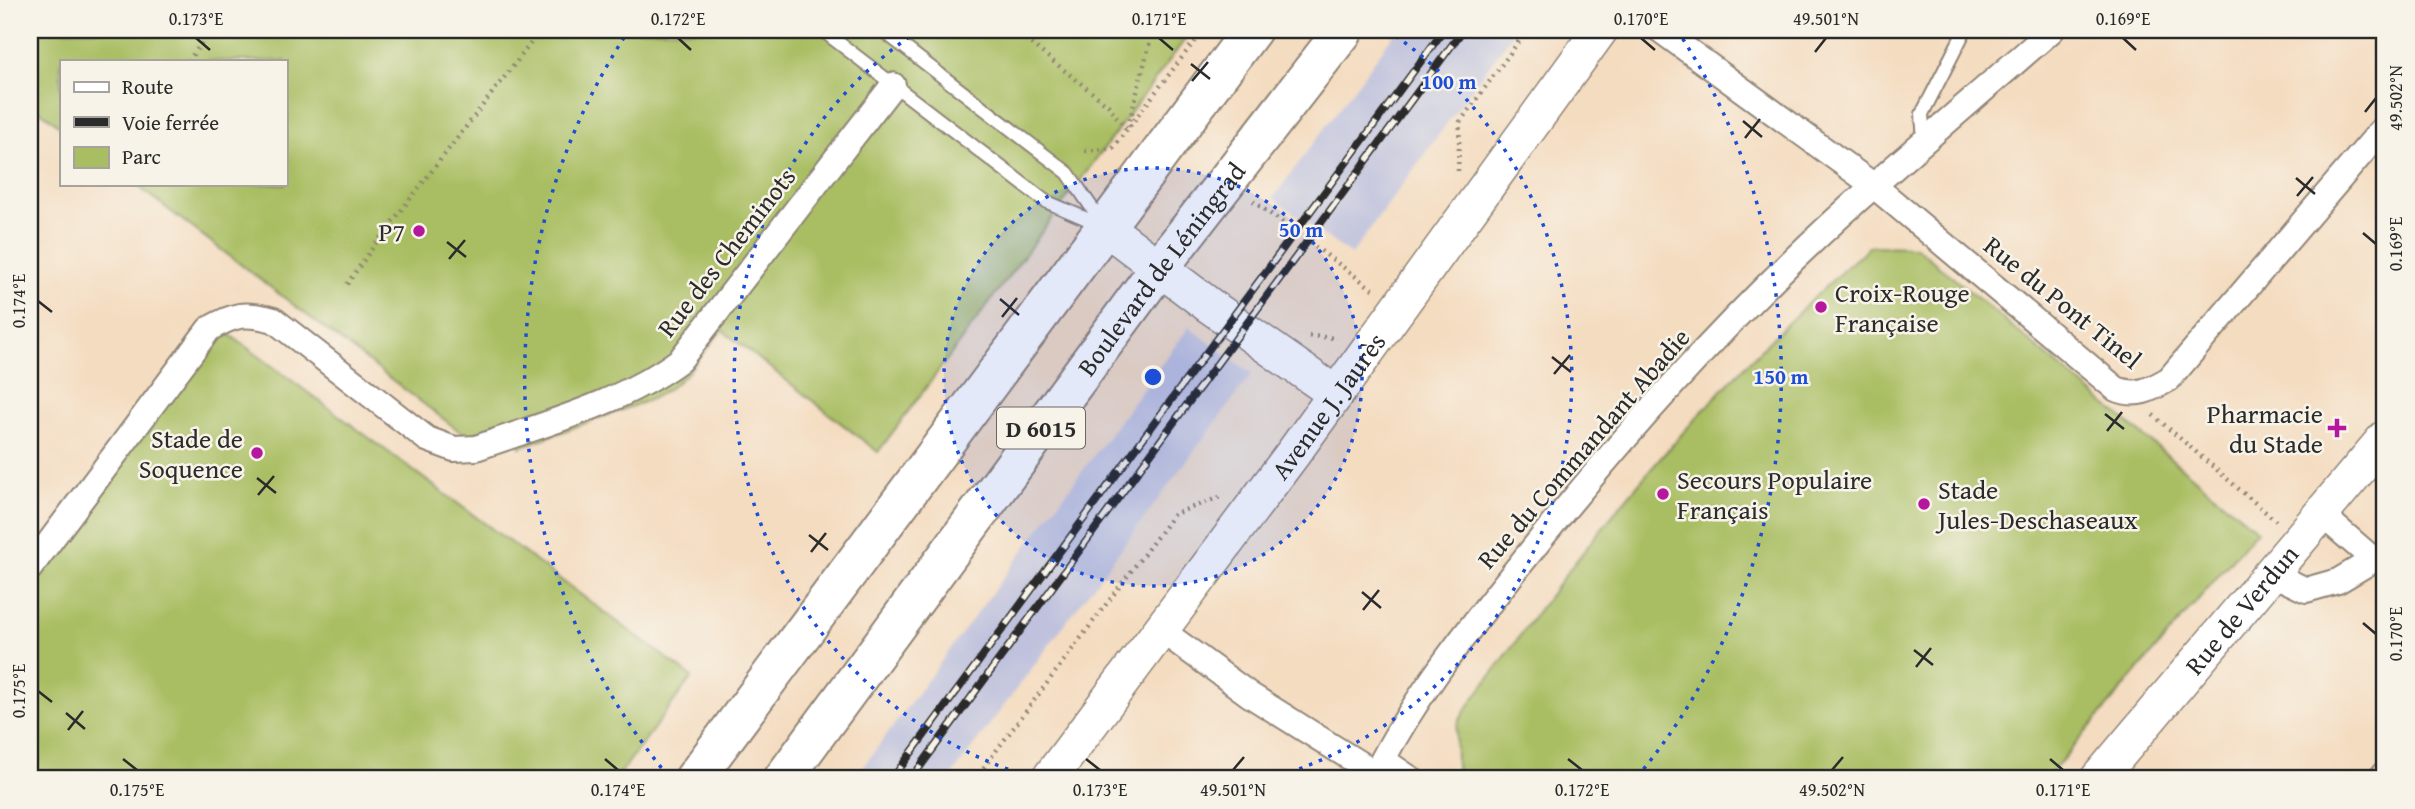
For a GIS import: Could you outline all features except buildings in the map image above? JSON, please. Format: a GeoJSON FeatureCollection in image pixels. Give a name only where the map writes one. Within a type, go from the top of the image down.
{"type":"FeatureCollection","features":[{"type":"Feature","properties":{"kind":"main road","name":"D 6015"},"geometry":{"type":"LineString","coordinates":[[694,779],[1252,30]]}},
{"type":"Feature","properties":{"kind":"main road","name":"Boulevard de Léningrad"},"geometry":{"type":"LineString","coordinates":[[783,779],[1159,268],[1344,30]]}},
{"type":"Feature","properties":{"kind":"street","name":"Avenue J. Jaurès"},"geometry":{"type":"LineString","coordinates":[[1049,779],[1161,630],[1322,385],[1600,30]]}},
{"type":"Feature","properties":{"kind":"street","name":"Rue du Pont Tinel"},"geometry":{"type":"LineString","coordinates":[[1660,30],[1873,185],[2116,390],[2128,394],[2150,390],[2169,379],[2385,126]]}},
{"type":"Feature","properties":{"kind":"street","name":"Rue du Commandant Abadie"},"geometry":{"type":"LineString","coordinates":[[1377,771],[1425,693],[1475,621],[1637,424],[1790,262],[1873,185],[2052,30]]}},
{"type":"Feature","properties":{"kind":"street","name":"Rue des Cheminots"},"geometry":{"type":"LineString","coordinates":[[30,568],[209,328],[232,316],[253,314],[274,320],[427,439],[454,449],[476,448],[618,395],[657,377],[680,360],[893,85]]}},
{"type":"Feature","properties":{"kind":"street"},"geometry":{"type":"LineString","coordinates":[[1105,227],[1322,385]]}},
{"type":"Feature","properties":{"kind":"street","name":"Rue de Verdun"},"geometry":{"type":"LineString","coordinates":[[2098,779],[2385,438]]}},
{"type":"Feature","properties":{"kind":"street"},"geometry":{"type":"LineString","coordinates":[[2272,573],[2306,590],[2338,581],[2380,557],[2322,515]]}},
{"type":"Feature","properties":{"kind":"street"},"geometry":{"type":"LineString","coordinates":[[1161,630],[1250,695],[1377,771],[1411,779]]}},
{"type":"Feature","properties":{"kind":"street"},"geometry":{"type":"LineString","coordinates":[[2380,779],[2385,773]]}},
{"type":"Feature","properties":{"kind":"lane"},"geometry":{"type":"LineString","coordinates":[[822,30],[1045,201],[1105,227]]}},
{"type":"Feature","properties":{"kind":"lane"},"geometry":{"type":"LineString","coordinates":[[882,30],[1068,173],[1105,227]]}},
{"type":"Feature","properties":{"kind":"lane"},"geometry":{"type":"LineString","coordinates":[[1924,142],[1922,114],[1965,30]]}},
{"type":"Feature","properties":{"kind":"path"},"geometry":{"type":"LineString","coordinates":[[189,60],[212,30]]}},
{"type":"Feature","properties":{"kind":"path"},"geometry":{"type":"LineString","coordinates":[[347,284],[541,30]]}},
{"type":"Feature","properties":{"kind":"path"},"geometry":{"type":"LineString","coordinates":[[1013,30],[1109,106],[1127,131]]}},
{"type":"Feature","properties":{"kind":"path"},"geometry":{"type":"LineString","coordinates":[[1020,35],[1153,30],[1127,131]]}},
{"type":"Feature","properties":{"kind":"path"},"geometry":{"type":"LineString","coordinates":[[1085,151],[1113,149],[1203,30]]}},
{"type":"Feature","properties":{"kind":"path"},"geometry":{"type":"LineString","coordinates":[[1450,182],[1458,172],[1460,122],[1527,30]]}},
{"type":"Feature","properties":{"kind":"path"},"geometry":{"type":"LineString","coordinates":[[1253,201],[1382,296]]}},
{"type":"Feature","properties":{"kind":"path"},"geometry":{"type":"LineString","coordinates":[[1366,299],[1380,278]]}},
{"type":"Feature","properties":{"kind":"path"},"geometry":{"type":"LineString","coordinates":[[1322,385],[1337,338],[1344,328]]}},
{"type":"Feature","properties":{"kind":"path"},"geometry":{"type":"LineString","coordinates":[[1305,336],[1337,338]]}},
{"type":"Feature","properties":{"kind":"path"},"geometry":{"type":"LineString","coordinates":[[2151,414],[2271,516]]}},
{"type":"Feature","properties":{"kind":"path"},"geometry":{"type":"LineString","coordinates":[[975,779],[1174,514],[1221,496]]}},
{"type":"Feature","properties":{"kind":"shaded area"},"geometry":{"type":"Polygon","coordinates":[[[1397,30],[1515,30],[1351,255],[1273,198],[1397,30]]]}},
{"type":"Feature","properties":{"kind":"shaded area"},"geometry":{"type":"Polygon","coordinates":[[[1189,327],[1252,374],[949,779],[854,779],[1189,327]]]}},
{"type":"Feature","properties":{"kind":"green space"},"geometry":{"type":"Polygon","coordinates":[[[30,30],[1192,30],[878,452],[722,330],[687,373],[670,388],[649,400],[520,447],[510,424],[467,437],[138,186],[287,186],[287,60],[60,60],[60,126],[30,103],[30,30]]]}},
{"type":"Feature","properties":{"kind":"green space","name":"Stade Jules-Deschaseaux"},"geometry":{"type":"Polygon","coordinates":[[[1870,246],[1916,247],[2257,530],[2046,779],[1456,779],[1459,721],[1585,550],[1674,443],[1721,392],[1819,293],[1870,246]]]}},
{"type":"Feature","properties":{"kind":"green space","name":"Stade de Soquence"},"geometry":{"type":"Polygon","coordinates":[[[218,326],[692,677],[616,779],[30,779],[30,580],[218,326]]]}},
{"type":"Feature","properties":{"kind":"railway"},"geometry":{"type":"LineString","coordinates":[[892,779],[1444,30]]}},
{"type":"Feature","properties":{"kind":"railway"},"geometry":{"type":"LineString","coordinates":[[911,779],[1463,30]]}},
{"type":"Feature","properties":{"kind":"place","name":"P7"},"geometry":{"type":"Point","coordinates":[419,231]}},
{"type":"Feature","properties":{"kind":"place","name":"Croix-Rouge Française"},"geometry":{"type":"Point","coordinates":[1821,307]}},
{"type":"Feature","properties":{"kind":"place","name":"Pharmacie du Stade"},"geometry":{"type":"Point","coordinates":[2337,428]}},
{"type":"Feature","properties":{"kind":"place","name":"Stade de Soquence"},"geometry":{"type":"Point","coordinates":[257,453]}},
{"type":"Feature","properties":{"kind":"place","name":"Secours Populaire Français"},"geometry":{"type":"Point","coordinates":[1663,494]}},
{"type":"Feature","properties":{"kind":"place","name":"Stade Jules-Deschaseaux"},"geometry":{"type":"Point","coordinates":[1924,504]}}]}
